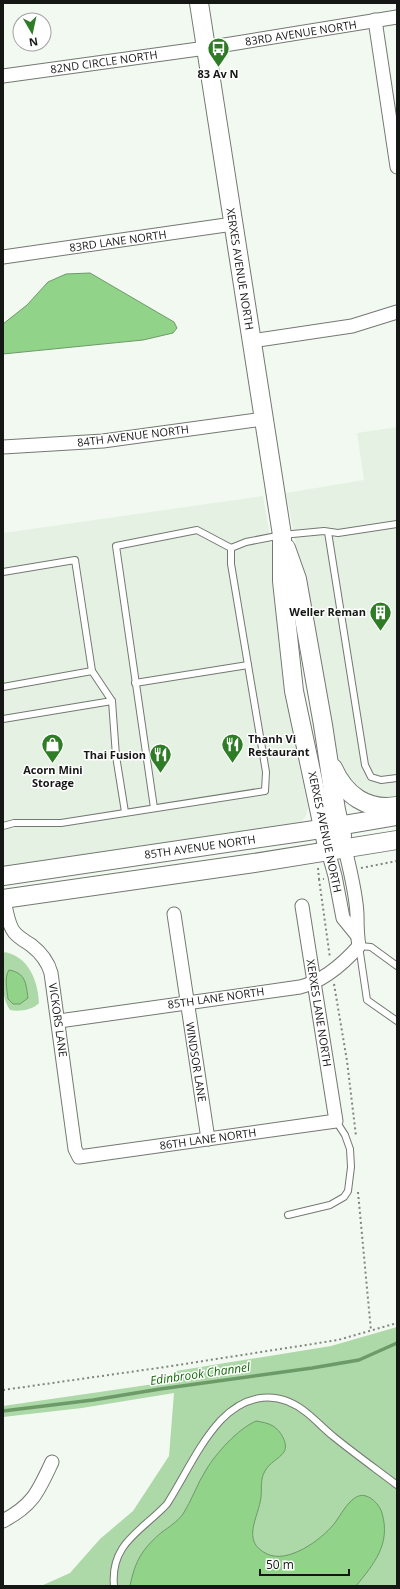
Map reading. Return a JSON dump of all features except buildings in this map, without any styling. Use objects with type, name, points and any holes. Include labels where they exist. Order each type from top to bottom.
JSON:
[{"type":"street","name":"XERXES AVENUE NORTH","points":[[199,3],[262,419],[282,535],[297,579],[328,757],[331,827]]},
{"type":"street","name":"83RD AVENUE NORTH","points":[[206,48],[397,17]]},
{"type":"street","points":[[376,20],[397,167]]},
{"type":"street","name":"82ND CIRCLE NORTH","points":[[3,76],[206,48]]},
{"type":"street","name":"83RD LANE NORTH","points":[[3,257],[233,224]]},
{"type":"street","points":[[251,341],[352,326],[397,312]]},
{"type":"street","name":"84TH AVENUE NORTH","points":[[3,447],[103,441],[262,419]]},
{"type":"street","name":"XERXES AVENUE NORTH","points":[[282,535],[282,582],[294,691],[337,850],[350,871],[357,914],[358,940]]},
{"type":"street","points":[[328,757],[339,781],[355,797],[365,803],[380,807],[397,806]]},
{"type":"street","name":"85TH AVENUE NORTH","points":[[3,876],[397,816]]},
{"type":"street","points":[[3,899],[397,840]]},
{"type":"street","name":"VICKORS LANE","points":[[3,899],[13,930],[24,941],[32,946],[49,966],[59,1021],[75,1150],[80,1157]]},
{"type":"street","name":"XERXES LANE NORTH","points":[[302,906],[313,984],[336,1120]]},
{"type":"street","name":"WINDSOR LANE","points":[[174,914],[186,1002],[208,1139]]},
{"type":"street","name":"85TH LANE NORTH","points":[[59,1021],[313,984],[349,957],[358,940]]},
{"type":"street","name":"86TH LANE NORTH","points":[[80,1157],[336,1120]]},
{"type":"street","points":[[3,1521],[13,1516],[27,1505],[39,1490],[52,1462]]},
{"type":"lane","points":[[154,808],[116,546],[197,530],[231,548],[246,542],[282,535],[328,532],[338,533],[397,524]]},
{"type":"lane","points":[[328,532],[365,765],[371,776],[381,780],[397,778]]},
{"type":"lane","points":[[3,826],[14,823],[61,823],[265,790],[266,772],[231,564],[231,548]]},
{"type":"lane","points":[[3,572],[75,560],[92,671],[112,701],[116,756],[125,812]]},
{"type":"lane","points":[[135,683],[248,665]]},
{"type":"lane","points":[[3,686],[92,671]]},
{"type":"lane","points":[[3,719],[112,701]]},
{"type":"lane","points":[[358,940],[371,947],[397,966]]},
{"type":"lane","points":[[358,940],[367,1000],[397,1021]]},
{"type":"lane","points":[[288,1215],[330,1205],[344,1197],[348,1190],[351,1167],[350,1149],[345,1135],[336,1120]]},
{"type":"lane","points":[[114,1586],[113,1578],[117,1557],[122,1547],[134,1533],[159,1513],[167,1504],[205,1441],[222,1420],[246,1401],[265,1398],[280,1398],[291,1403],[306,1412],[335,1438],[397,1485]]},
{"type":"path","points":[[357,869],[397,861]]},
{"type":"path","points":[[318,868],[332,971],[347,1061],[356,1139]]},
{"type":"path","points":[[319,880],[330,878]]},
{"type":"path","points":[[358,1191],[364,1272],[371,1331]]},
{"type":"path","points":[[3,1390],[128,1373],[338,1340],[397,1323]]},
{"type":"shaded area","points":[[90,273],[174,322],[177,328],[173,333],[143,340],[3,354],[3,324],[27,305],[48,282],[66,274]]},
{"type":"shaded area","points":[[397,427],[397,803],[390,804],[355,790],[338,764],[286,493],[364,480],[357,433]]},
{"type":"shaded area","points":[[263,496],[276,570],[287,703],[308,808],[306,816],[300,823],[288,827],[3,868],[3,533]]},
{"type":"shaded area","points":[[5,952],[20,959],[31,971],[37,986],[39,1003],[33,1007],[22,1011],[10,1010],[3,991],[3,954]]},
{"type":"shaded area","points":[[9,970],[15,971],[22,976],[26,984],[28,998],[20,1004],[13,1004],[8,999],[6,980]]},
{"type":"shaded area","points":[[397,1327],[397,1586],[41,1586],[70,1573],[100,1539],[133,1511],[169,1456],[174,1393],[82,1408],[3,1417],[3,1406],[175,1381],[176,1371],[331,1346]]},
{"type":"shaded area","points":[[256,1421],[267,1423],[276,1428],[285,1441],[284,1452],[271,1463],[262,1477],[260,1505],[253,1528],[254,1542],[259,1549],[267,1554],[284,1556],[304,1549],[321,1537],[334,1524],[352,1500],[358,1496],[364,1495],[374,1500],[378,1505],[382,1513],[384,1524],[382,1544],[375,1561],[369,1570],[356,1586],[130,1586],[134,1569],[140,1556],[155,1538],[176,1522],[183,1514],[210,1463],[228,1442]]},
{"type":"waterway","name":"Edinbrook Channel","points":[[3,1411],[93,1400],[359,1360],[397,1343]]},
{"type":"place","name":"83 Av N","points":[[218,68]]},
{"type":"place","name":"Weller Reman","points":[[381,632]]},
{"type":"place","name":"Acorn Mini Storage","points":[[53,764]]},
{"type":"place","name":"Thanh Vi Restaurant","points":[[233,764]]},
{"type":"place","name":"Thai Fusion","points":[[161,774]]}]
